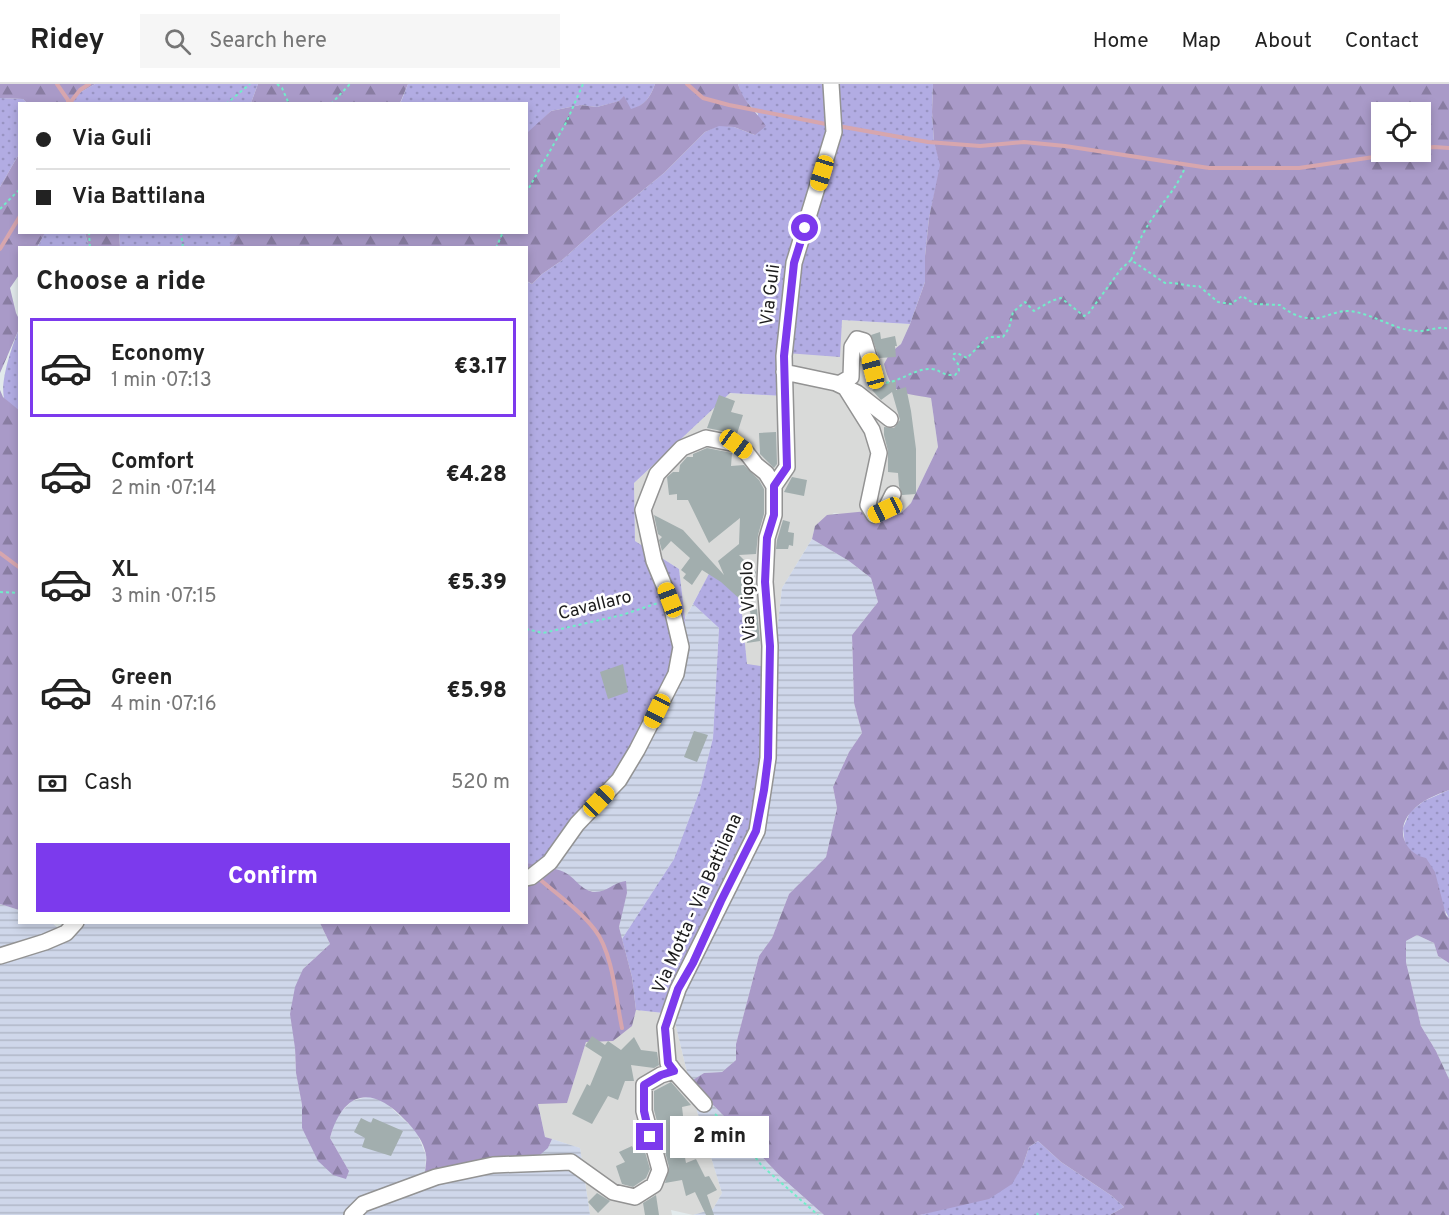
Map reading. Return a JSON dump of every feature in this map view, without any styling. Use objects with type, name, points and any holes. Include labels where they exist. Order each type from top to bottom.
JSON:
[{"type":"street","name":"Via Guli","points":[[784,372],[794,263],[834,132],[831,84]]},
{"type":"street","points":[[842,386],[851,377],[852,347],[857,339],[864,341],[874,377]]},
{"type":"street","points":[[784,372],[842,386],[857,393],[890,419]]},
{"type":"street","name":"Via Vigolo","points":[[769,716],[770,646],[765,582],[767,538],[774,515],[774,486],[787,467],[784,372]]},
{"type":"street","points":[[842,386],[872,430],[879,453],[868,505],[874,515],[885,510],[893,494]]},
{"type":"street","points":[[528,879],[550,862],[578,824],[619,780],[638,750],[676,674],[681,647],[670,600],[654,561],[643,510],[657,474],[682,448],[706,438],[736,444],[766,473],[774,486]]},
{"type":"street","name":"Via Motta - Via Battilana","points":[[674,1071],[668,1063],[665,1028],[678,989],[693,963],[756,831],[768,758],[769,716]]},
{"type":"street","points":[[0,956],[66,933],[74,924]]},
{"type":"street","points":[[351,1215],[363,1204],[436,1177],[493,1165],[571,1162],[613,1192],[635,1197],[654,1185],[660,1170],[644,1111],[644,1085],[661,1075],[674,1071],[704,1104]]},
{"type":"path","points":[[228,102],[250,84]]},
{"type":"path","points":[[277,84],[282,88],[288,102]]},
{"type":"path","points":[[334,102],[350,84]]},
{"type":"path","points":[[528,189],[567,121],[583,84]]},
{"type":"path","points":[[874,377],[896,382],[918,371],[934,369],[946,375],[955,375],[959,371],[958,364],[953,358],[954,354],[957,353],[967,358],[988,337],[1003,337],[1009,328],[1013,312],[1025,302],[1034,311],[1060,298],[1084,316],[1088,314],[1121,269],[1131,260],[1139,239],[1179,184],[1184,170]]},
{"type":"path","points":[[0,209],[18,191]]},
{"type":"path","points":[[1131,260],[1165,283],[1178,282],[1189,287],[1199,286],[1218,302],[1231,304],[1242,296],[1255,304],[1280,305],[1290,314],[1302,316],[1317,318],[1349,311],[1370,316],[1403,329],[1420,332],[1442,326],[1449,329]]},
{"type":"path","points":[[0,592],[18,593]]},
{"type":"path","name":"Cavallaro","points":[[528,629],[543,633],[622,615],[670,600]]},
{"type":"path","points":[[704,1104],[740,1137],[762,1166],[818,1215]]},
{"type":"shaded area","points":[[95,84],[258,84],[251,102],[70,102],[74,96]]},
{"type":"shaded area","points":[[408,84],[655,84],[646,100],[631,110],[620,101],[597,107],[580,105],[551,111],[528,134],[528,102],[401,102]]},
{"type":"shaded area","points":[[738,84],[933,84],[934,142],[941,165],[929,218],[925,282],[910,324],[842,320],[840,357],[786,353],[783,396],[730,393],[634,483],[635,541],[679,569],[685,618],[682,675],[654,720],[582,818],[553,870],[528,864],[528,282],[532,284],[561,261],[664,173],[705,132],[719,125],[734,127],[755,135],[758,114],[742,97]]},
{"type":"shaded area","points":[[0,98],[23,99],[26,102],[18,102],[18,156],[0,187]]},
{"type":"shaded area","points":[[44,234],[85,234],[89,246],[38,246]]},
{"type":"shaded area","points":[[119,234],[238,234],[230,246],[120,246]]},
{"type":"shaded area","points":[[842,320],[910,324],[901,344],[890,353],[931,398],[938,447],[911,503],[901,513],[889,517],[878,516],[868,511],[845,515],[834,513],[815,526],[812,539],[782,588],[773,668],[747,665],[740,595],[712,569],[685,618],[679,569],[635,541],[634,483],[730,393],[783,396],[786,353]]},
{"type":"shaded area","points":[[18,332],[18,410],[4,398],[3,391],[7,364]]},
{"type":"shaded area","points":[[812,539],[849,561],[871,578],[878,602],[852,635],[854,703],[862,733],[849,752],[833,787],[837,808],[826,857],[789,894],[772,938],[759,956],[736,1044],[736,1060],[722,1072],[704,1073],[690,1083],[780,1176],[824,1215],[693,1215],[713,1209],[722,1193],[694,1101],[673,1014],[773,668],[782,588]]},
{"type":"shaded area","points":[[712,568],[740,595],[747,664],[773,668],[755,842],[673,1014],[636,1010],[632,977],[622,939],[674,859],[700,790],[713,738],[719,628],[693,604]]},
{"type":"shaded area","points":[[693,604],[719,628],[713,738],[700,790],[674,859],[622,939],[619,927],[627,893],[595,892],[583,889],[564,873],[553,870],[582,818],[682,675],[685,618]]},
{"type":"shaded area","points":[[1449,790],[1449,918],[1415,856],[1405,845],[1403,828],[1410,812],[1424,801]]},
{"type":"shaded area","points":[[0,904],[18,910],[18,924],[53,924],[64,933],[67,924],[320,924],[330,944],[303,969],[295,1048],[296,1073],[302,1105],[302,1128],[349,1171],[330,1138],[336,1117],[352,1101],[370,1096],[385,1102],[416,1131],[426,1155],[425,1174],[471,1173],[548,1148],[552,1139],[580,1148],[590,1215],[0,1215]]},
{"type":"shaded area","points":[[1417,935],[1434,943],[1438,956],[1449,963],[1449,1079],[1421,1026],[1406,962],[1406,941]]},
{"type":"shaded area","points":[[636,1010],[673,1014],[694,1101],[722,1193],[713,1209],[693,1215],[671,1210],[672,1215],[590,1215],[580,1148],[545,1137],[538,1103],[567,1102],[586,1042],[632,1026]]},
{"type":"shaded area","points":[[1038,1141],[1061,1162],[1112,1196],[1124,1207],[1110,1215],[920,1215],[951,1206],[1023,1165],[1029,1147]]},
{"type":"green space","points":[[0,84],[95,84],[74,96],[70,102],[26,102],[23,99],[0,98]]},
{"type":"green space","points":[[258,84],[408,84],[400,102],[251,102]]},
{"type":"green space","points":[[655,84],[738,84],[746,101],[766,126],[755,135],[734,127],[719,126],[705,132],[664,173],[532,284],[528,282],[528,246],[230,246],[238,234],[528,234],[528,132],[551,111],[580,105],[597,107],[619,101],[624,96],[631,109],[640,105],[651,93]]},
{"type":"green space","points":[[933,84],[1449,84],[1449,790],[1429,798],[1416,807],[1407,818],[1403,832],[1407,845],[1412,851],[1426,858],[1435,872],[1446,915],[1449,918],[1449,963],[1438,956],[1434,943],[1417,935],[1406,941],[1406,962],[1421,1026],[1449,1079],[1449,1215],[1110,1215],[1124,1207],[1112,1196],[1061,1162],[1038,1141],[1029,1147],[1023,1165],[1012,1184],[989,1199],[920,1215],[824,1215],[780,1176],[690,1082],[704,1073],[722,1072],[736,1060],[736,1044],[759,956],[772,938],[789,894],[826,857],[837,808],[833,787],[849,752],[862,733],[854,703],[852,635],[878,602],[871,578],[849,561],[812,539],[815,526],[827,515],[868,511],[878,516],[889,517],[901,513],[911,503],[938,447],[931,398],[899,391],[890,382],[884,364],[890,353],[901,344],[925,282],[929,218],[940,165],[934,142]]},
{"type":"green space","points":[[18,156],[18,234],[44,234],[38,246],[18,246],[18,276],[10,288],[18,317],[18,331],[0,373],[0,187]]},
{"type":"green space","points":[[85,234],[119,234],[120,246],[89,246]]},
{"type":"green space","points":[[0,390],[3,397],[18,409],[18,910],[0,904]]},
{"type":"green space","points":[[528,863],[564,872],[582,887],[595,892],[626,881],[627,893],[619,927],[632,977],[636,1010],[632,1026],[613,1041],[586,1042],[567,1103],[538,1104],[545,1137],[552,1139],[548,1148],[535,1159],[471,1173],[450,1183],[435,1182],[425,1174],[425,1150],[409,1124],[381,1101],[370,1097],[360,1098],[351,1102],[343,1110],[330,1138],[349,1171],[346,1179],[333,1175],[318,1161],[302,1128],[302,1105],[290,1014],[295,987],[303,969],[330,944],[320,924],[528,924]]},
{"type":"building","points":[[880,332],[881,339],[895,336],[896,357],[879,358],[871,335]]},
{"type":"building","points":[[896,379],[896,390],[906,387],[911,411],[916,449],[916,494],[902,495],[898,473],[888,472],[888,451],[884,427],[894,428],[900,420],[892,392],[881,400],[872,390]]},
{"type":"building","points":[[719,395],[735,401],[731,412],[743,415],[737,434],[707,428]]},
{"type":"building","points":[[776,432],[777,464],[774,468],[760,454],[759,433]]},
{"type":"building","points":[[707,448],[732,453],[731,466],[744,465],[759,480],[764,489],[764,514],[756,554],[739,555],[756,572],[754,577],[756,590],[743,602],[721,582],[702,570],[692,585],[683,578],[686,574],[681,570],[690,558],[671,541],[662,551],[659,540],[662,537],[658,534],[654,515],[683,530],[724,575],[718,561],[739,544],[740,518],[709,543],[688,500],[677,500],[677,494],[669,495],[667,477],[673,472],[679,472],[680,465],[687,457],[693,457],[693,454]]},
{"type":"building","points":[[792,477],[807,480],[804,496],[784,492]]},
{"type":"building","points":[[783,520],[790,522],[788,532],[794,533],[793,546],[789,545],[788,549],[776,549],[777,540]]},
{"type":"building","points":[[757,609],[760,641],[747,643],[746,630],[753,629],[750,611]]},
{"type":"building","points":[[623,664],[628,692],[608,699],[600,672]]},
{"type":"building","points":[[694,731],[708,735],[697,762],[684,757]]},
{"type":"building","points":[[592,1036],[605,1045],[608,1041],[621,1050],[634,1037],[641,1050],[657,1052],[659,1065],[654,1068],[631,1065],[634,1081],[625,1081],[618,1100],[608,1096],[592,1124],[572,1114],[587,1084],[590,1086],[602,1057],[585,1046]]},
{"type":"building","points":[[671,1082],[691,1105],[682,1107],[684,1124],[679,1125],[686,1163],[696,1159],[705,1177],[709,1176],[717,1190],[707,1195],[714,1215],[706,1215],[695,1192],[686,1196],[682,1180],[665,1183],[669,1167],[654,1110],[654,1091]]},
{"type":"building","points":[[361,1118],[371,1123],[373,1118],[403,1131],[391,1156],[362,1147],[365,1138],[354,1132]]},
{"type":"building","points":[[643,1145],[650,1169],[646,1178],[633,1187],[622,1184],[616,1166],[625,1162],[619,1152],[632,1146],[633,1148]]},
{"type":"building","points":[[597,1193],[610,1201],[598,1213],[588,1202]]},
{"type":"building","points":[[656,1195],[659,1215],[645,1215],[643,1203]]},
{"type":"waterway","points":[[57,84],[68,102]]},
{"type":"waterway","points":[[71,102],[80,90],[89,84]]},
{"type":"waterway","points":[[687,84],[703,98],[831,125]]},
{"type":"waterway","points":[[838,126],[928,142],[980,146],[1024,142],[1209,168],[1299,168],[1371,157]]},
{"type":"waterway","points":[[1431,147],[1449,148]]},
{"type":"waterway","points":[[0,249],[18,219]]},
{"type":"waterway","points":[[0,553],[18,566]]},
{"type":"waterway","points":[[536,876],[582,915],[601,940],[610,964],[622,1028]]},
{"type":"route","points":[[650,1137],[644,1111],[644,1085],[661,1075],[674,1071],[668,1063],[665,1028],[678,989],[693,963],[756,831],[764,790],[768,758],[770,646],[765,582],[767,538],[774,515],[774,486],[787,467],[784,356],[794,263],[805,228]]}]
